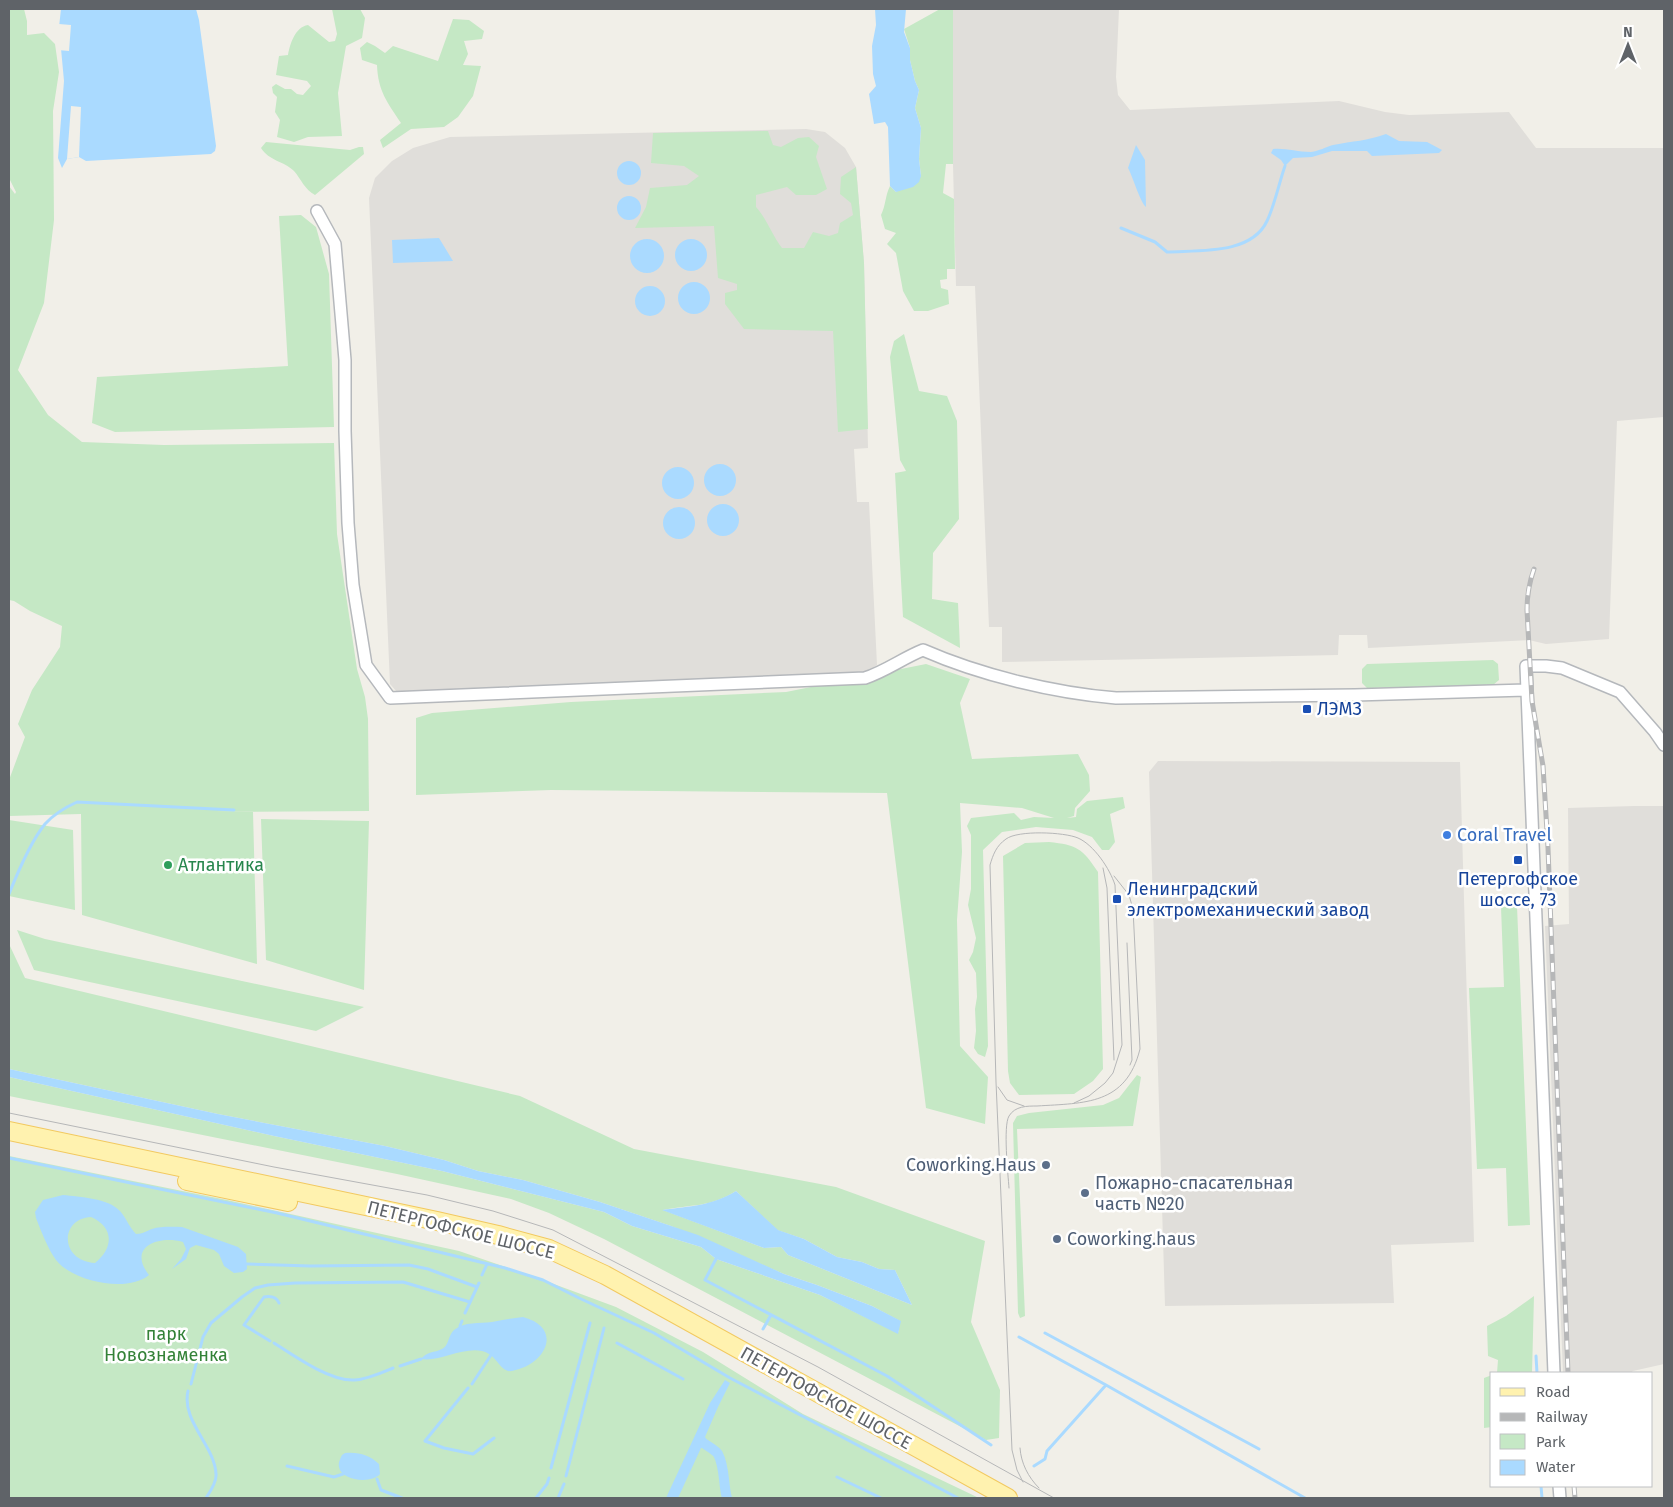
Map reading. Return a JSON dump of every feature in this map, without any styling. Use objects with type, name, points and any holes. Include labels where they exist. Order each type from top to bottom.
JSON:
[{"type":"main road","name":"ПЕТЕРГОФСКОЕ ШОССЕ","points":[[9,1131],[437,1221],[548,1249],[605,1275],[1008,1498]]},
{"type":"main road","name":"ПЕТЕРГОФСКОЕ ШОССЕ","points":[[9,1142],[238,1192],[492,1243],[549,1260],[646,1309],[989,1498]]},
{"type":"street","points":[[318,211],[335,244],[345,360],[347,505],[353,585],[366,665],[390,698],[865,678],[922,650],[1008,679],[1090,696],[1116,698],[1355,695],[1526,690]]},
{"type":"street","points":[[1554,1372],[1526,666],[1562,668],[1620,692],[1664,745]]},
{"type":"shaded area","points":[[1119,9],[1116,77],[1118,95],[1130,110],[1339,101],[1385,112],[1409,115],[1509,112],[1536,148],[1664,148],[1664,417],[1617,421],[1609,639],[1546,644],[1529,640],[1368,648],[1367,635],[1339,635],[1338,655],[1002,662],[1002,627],[989,627],[975,286],[956,286],[953,164],[953,10]]},
{"type":"shaded area","points":[[806,129],[825,132],[845,148],[856,167],[864,263],[868,448],[854,449],[857,502],[869,502],[877,665],[864,673],[397,692],[390,684],[369,198],[375,178],[392,161],[413,148],[450,137]]},
{"type":"shaded area","points":[[1158,761],[1460,762],[1474,1242],[1391,1245],[1394,1303],[1165,1306],[1149,772]]},
{"type":"shaded area","points":[[1664,806],[1664,1364],[1632,1372],[1563,1372],[1545,926],[1569,924],[1568,808]]},
{"type":"green space","points":[[9,9],[24,9],[27,21],[27,35],[44,33],[55,44],[59,72],[53,111],[54,220],[44,303],[18,370],[48,415],[82,442],[164,445],[334,443],[337,534],[357,669],[365,697],[368,719],[369,811],[211,812],[253,812],[257,964],[82,915],[81,814],[9,816],[9,780],[25,737],[18,724],[32,690],[60,647],[62,626],[9,600],[9,186],[15,194],[16,192],[9,178]]},
{"type":"green space","points":[[332,9],[360,9],[365,18],[362,38],[346,46],[338,93],[342,136],[308,137],[294,142],[277,137],[280,120],[275,112],[277,97],[273,93],[272,87],[276,84],[303,95],[311,86],[307,81],[276,75],[279,56],[288,55],[296,32],[303,26],[308,25],[329,42],[335,41],[337,34]]},
{"type":"green space","points":[[940,9],[953,10],[953,164],[946,164],[943,193],[954,199],[955,269],[947,269],[947,279],[940,280],[941,288],[948,290],[949,304],[928,311],[914,311],[903,291],[896,253],[887,244],[896,233],[885,229],[881,215],[890,186],[896,192],[921,176],[919,159],[921,128],[915,108],[919,90],[915,81],[910,60],[910,48],[904,29]]},
{"type":"green space","points":[[453,19],[469,20],[484,31],[482,39],[464,41],[468,54],[463,65],[481,66],[473,96],[458,117],[444,127],[411,129],[383,148],[380,140],[401,123],[381,89],[377,65],[362,60],[360,48],[367,42],[385,53],[393,46],[438,61]]},
{"type":"green space","points":[[768,131],[773,145],[781,147],[798,138],[809,137],[819,146],[816,157],[827,189],[816,195],[796,195],[787,187],[756,195],[756,207],[782,248],[804,248],[813,232],[829,236],[838,233],[840,223],[853,215],[851,203],[840,194],[841,177],[856,167],[864,263],[868,429],[838,432],[833,331],[744,329],[725,304],[725,293],[737,290],[737,284],[718,278],[714,226],[635,228],[646,207],[650,188],[687,185],[699,176],[684,166],[651,163],[653,133]]},
{"type":"green space","points":[[266,142],[350,150],[363,147],[364,154],[315,195],[306,187],[294,171],[264,152],[261,148]]},
{"type":"green space","points":[[301,215],[316,227],[329,274],[334,427],[115,432],[92,423],[97,377],[288,366],[279,216]]},
{"type":"green space","points":[[904,334],[919,391],[947,396],[957,421],[959,519],[933,553],[932,599],[958,603],[960,648],[903,617],[895,473],[906,471],[900,460],[890,357],[894,341]]},
{"type":"green space","points":[[1493,660],[1498,664],[1499,680],[1493,685],[1367,688],[1362,683],[1362,669],[1367,664]]},
{"type":"green space","points":[[926,664],[970,679],[960,703],[972,759],[1078,754],[1089,775],[1090,791],[1075,808],[1074,816],[1067,818],[1076,817],[1077,809],[1087,801],[1123,797],[1125,808],[1110,814],[1115,842],[1109,850],[1102,850],[1092,837],[1073,830],[1036,827],[1002,832],[983,850],[988,1046],[985,1057],[978,1054],[974,1048],[977,997],[976,973],[969,960],[976,938],[968,905],[971,889],[971,835],[967,826],[971,818],[1014,813],[1021,820],[1034,817],[1054,818],[1022,808],[960,803],[962,852],[957,920],[960,1046],[988,1077],[985,1124],[926,1108],[887,793],[551,790],[416,795],[416,718],[432,713],[571,702],[786,692]]},
{"type":"green space","points":[[261,819],[369,821],[364,990],[266,960]]},
{"type":"green space","points":[[9,820],[73,830],[75,910],[9,896]]},
{"type":"green space","points":[[1049,842],[1073,846],[1078,849],[1088,858],[1098,872],[1103,1069],[1093,1081],[1074,1094],[1019,1095],[1010,1083],[1008,1071],[1003,856],[1025,843]]},
{"type":"green space","points":[[1517,906],[1530,1225],[1508,1226],[1506,1168],[1477,1169],[1469,988],[1504,987],[1501,907]]},
{"type":"green space","points":[[17,930],[45,939],[364,1007],[316,1031],[34,970]]},
{"type":"green space","points":[[9,944],[25,978],[520,1096],[634,1149],[836,1187],[985,1241],[971,1322],[1000,1390],[999,1438],[986,1440],[604,1239],[549,1213],[511,1199],[397,1174],[9,1096],[9,1077],[442,1171],[604,1212],[632,1226],[701,1247],[716,1259],[820,1295],[898,1333],[900,1321],[872,1306],[784,1274],[671,1226],[600,1202],[523,1180],[478,1171],[444,1160],[385,1146],[218,1114],[9,1069]],"holes":[[[736,1191],[777,1230],[804,1239],[837,1257],[862,1262],[879,1269],[895,1270],[912,1305],[788,1255],[781,1247],[764,1248],[663,1210],[709,1203]]]},
{"type":"green space","points":[[1137,1075],[1141,1077],[1133,1126],[1017,1129],[1025,1316],[1020,1318],[1018,1313],[1013,1123],[1017,1116],[1029,1113],[1103,1105],[1119,1098]]},
{"type":"green space","name":"парк Новознаменка","points":[[9,1156],[227,1200],[459,1251],[543,1280],[616,1307],[703,1352],[803,1414],[979,1498],[9,1498]]},
{"type":"green space","points":[[1534,1296],[1532,1372],[1497,1372],[1498,1360],[1488,1356],[1487,1326],[1506,1316]]},
{"type":"green space","points":[[1490,1376],[1490,1427],[1484,1428],[1484,1378]]},
{"type":"water","points":[[61,9],[196,9],[216,146],[215,151],[211,154],[86,161],[79,157],[67,159],[62,168],[58,158],[64,81],[59,27]]},
{"type":"water","points":[[875,9],[906,9],[904,32],[910,48],[910,60],[919,90],[915,108],[921,128],[919,159],[921,176],[919,182],[913,187],[896,192],[890,186],[888,127],[885,122],[874,124],[869,94],[876,86],[873,74],[872,46],[876,25]]},
{"type":"water","points":[[1386,134],[1399,141],[1427,142],[1442,150],[1439,153],[1372,156],[1367,151],[1332,151],[1312,157],[1293,158],[1285,166],[1281,160],[1271,153],[1273,149],[1311,152],[1333,145],[1366,140]]},
{"type":"water","points":[[1136,145],[1145,160],[1146,207],[1141,200],[1128,168]]},
{"type":"water","points":[[629,161],[638,164],[641,173],[638,182],[629,185],[620,182],[617,173],[620,164]]},
{"type":"water","points":[[629,196],[634,197],[640,203],[640,213],[634,219],[629,220],[624,219],[618,213],[617,208],[618,203],[624,197]]},
{"type":"water","points":[[439,238],[453,261],[393,263],[392,240]]},
{"type":"water","points":[[647,239],[659,244],[664,256],[659,268],[647,273],[635,268],[630,256],[635,244]]},
{"type":"water","points":[[691,239],[697,240],[702,244],[706,249],[706,261],[702,266],[697,270],[691,271],[685,270],[680,266],[676,261],[675,255],[676,249],[680,244],[685,240]]},
{"type":"water","points":[[694,282],[700,283],[705,287],[709,292],[709,304],[705,309],[700,313],[694,314],[688,313],[683,309],[679,304],[678,298],[679,292],[683,287],[688,283]]},
{"type":"water","points":[[650,286],[661,290],[665,301],[661,312],[650,316],[639,312],[635,301],[639,290]]},
{"type":"water","points":[[720,464],[726,465],[731,469],[735,474],[735,486],[731,491],[726,495],[720,496],[714,495],[709,491],[705,486],[704,480],[705,474],[709,469],[714,465]]},
{"type":"water","points":[[678,467],[684,468],[689,472],[693,477],[693,489],[689,494],[684,498],[678,499],[672,498],[667,494],[663,489],[662,483],[663,477],[667,472],[672,468]]},
{"type":"water","points":[[723,504],[729,505],[734,509],[738,514],[738,526],[734,531],[729,535],[723,536],[717,535],[712,531],[708,526],[707,520],[708,514],[712,509],[717,505]]},
{"type":"water","points":[[679,507],[691,511],[695,523],[691,535],[679,539],[667,535],[663,523],[667,511]]},
{"type":"water","points":[[9,1069],[218,1114],[385,1146],[444,1160],[478,1171],[523,1180],[600,1202],[698,1235],[784,1274],[872,1306],[901,1321],[898,1334],[820,1295],[716,1259],[701,1247],[632,1226],[604,1212],[442,1171],[9,1077]]},
{"type":"water","points":[[736,1191],[778,1230],[804,1239],[837,1257],[862,1262],[879,1269],[895,1270],[912,1305],[788,1255],[781,1247],[764,1248],[662,1210],[709,1203]]},
{"type":"water","points":[[63,1195],[108,1203],[120,1211],[136,1234],[159,1227],[182,1227],[238,1247],[246,1254],[247,1269],[243,1272],[234,1273],[224,1266],[219,1254],[214,1250],[196,1245],[190,1248],[186,1259],[172,1269],[181,1259],[186,1249],[183,1242],[164,1240],[148,1245],[143,1250],[143,1265],[149,1275],[140,1280],[115,1284],[87,1279],[64,1268],[50,1251],[35,1212],[43,1200]],"holes":[[[91,1217],[104,1226],[109,1238],[106,1251],[95,1263],[83,1261],[70,1248],[69,1232],[73,1225],[81,1219]]]},
{"type":"water","points":[[523,1317],[536,1322],[543,1329],[547,1337],[546,1346],[541,1354],[534,1362],[524,1367],[508,1371],[487,1353],[474,1350],[436,1358],[421,1359],[428,1353],[444,1348],[452,1332],[458,1327],[472,1323]]},
{"type":"water","points":[[725,1380],[730,1383],[705,1437],[716,1452],[704,1447],[701,1448],[678,1498],[666,1498],[710,1403]]},
{"type":"water","points":[[345,1453],[355,1453],[372,1458],[379,1464],[380,1474],[371,1479],[364,1480],[357,1480],[345,1475],[341,1472],[339,1461]]},
{"type":"pier","points":[[59,24],[71,25],[69,51],[58,50]]},
{"type":"pier","points":[[71,106],[81,107],[79,157],[67,159]]},
{"type":"waterway","points":[[1121,228],[1155,242],[1167,252],[1208,250],[1237,245],[1249,240],[1259,232],[1267,221],[1285,166]]},
{"type":"waterway","points":[[9,894],[20,867],[45,824],[60,811],[77,802],[234,810]]},
{"type":"waterway","points":[[9,1158],[277,1213],[505,1268],[543,1280],[654,1333],[730,1378],[958,1498]]},
{"type":"waterway","points":[[716,1259],[705,1280],[887,1376],[991,1445]]},
{"type":"waterway","points":[[247,1264],[310,1266],[409,1265],[428,1269],[477,1287]]},
{"type":"waterway","points":[[482,1275],[487,1264]]},
{"type":"waterway","points":[[191,1384],[203,1337],[211,1323],[255,1288],[295,1283],[403,1282],[470,1302]]},
{"type":"waterway","points":[[465,1313],[479,1283]]},
{"type":"waterway","points":[[270,1341],[244,1325],[264,1297],[273,1297],[279,1303]]},
{"type":"waterway","points":[[763,1329],[771,1315]]},
{"type":"waterway","points":[[460,1326],[462,1321]]},
{"type":"waterway","points":[[551,1468],[590,1323]]},
{"type":"waterway","points":[[566,1476],[604,1328]]},
{"type":"waterway","points":[[1045,1333],[1259,1449]]},
{"type":"waterway","points":[[1019,1337],[1106,1385]]},
{"type":"waterway","points":[[274,1343],[324,1373],[345,1380],[374,1376],[393,1368]]},
{"type":"waterway","points":[[617,1343],[683,1379]]},
{"type":"waterway","points":[[472,1384],[491,1355]]},
{"type":"waterway","points":[[1536,1356],[1537,1372]]},
{"type":"waterway","points":[[400,1366],[421,1359]]},
{"type":"waterway","points":[[1034,1466],[1045,1459],[1047,1451],[1106,1385],[1305,1498]]},
{"type":"waterway","points":[[468,1388],[425,1441],[444,1448],[473,1454],[494,1438]]},
{"type":"waterway","points":[[188,1391],[189,1413],[210,1453],[216,1474],[214,1484],[206,1498]]},
{"type":"waterway","points":[[705,1444],[718,1454],[723,1470],[727,1498]]},
{"type":"waterway","points":[[287,1466],[334,1477],[343,1474]]},
{"type":"waterway","points":[[837,1477],[881,1498]]},
{"type":"waterway","points":[[536,1498],[547,1484],[549,1478]]},
{"type":"waterway","points":[[377,1479],[381,1490],[402,1498]]},
{"type":"waterway","points":[[558,1498],[564,1484]]},
{"type":"waterway","points":[[1541,1487],[1542,1498]]},
{"type":"tram line","points":[[1023,1482],[1017,1470],[1012,1450],[996,1082],[990,865],[997,848],[1006,839],[1020,834],[1052,833],[1071,836],[1084,841],[1101,858],[1115,885],[1122,1045],[1113,1073],[1105,1083],[1089,1096],[1074,1103]]},
{"type":"tram line","points":[[1103,868],[1107,888],[1114,1060]]},
{"type":"tram line","points":[[1009,1188],[1006,1130],[1007,1121],[1014,1110],[1025,1107],[1071,1104],[1101,1097],[1114,1091],[1125,1081],[1134,1067],[1140,1049],[1133,909],[1129,895],[1114,876]]},
{"type":"tram line","points":[[1127,943],[1132,1060],[1130,1065]]},
{"type":"tram line","points":[[998,1087],[1007,1100],[1024,1106]]},
{"type":"tram line","points":[[9,1113],[274,1167],[427,1195],[493,1211],[553,1230],[818,1367],[1054,1498]]},
{"type":"tram line","points":[[1020,1448],[1026,1470],[1039,1488]]},
{"type":"railway","points":[[1534,569],[1527,600],[1527,610],[1532,701],[1543,766],[1548,848],[1568,1372]]},
{"type":"railway","points":[[1574,1487],[1575,1498]]},
{"type":"place","name":"ЛЭМЗ","points":[[1307,709]]},
{"type":"place","name":"Coral Travel","points":[[1447,835]]},
{"type":"place","name":"Петергофское шоссе, 73","points":[[1518,860]]},
{"type":"place","name":"Атлантика","points":[[168,865]]},
{"type":"place","name":"Ленинградский электромеханический завод","points":[[1117,899]]},
{"type":"place","name":"Coworking.Haus","points":[[1046,1165]]},
{"type":"place","name":"Пожарно-спасательная часть №20","points":[[1085,1193]]},
{"type":"place","name":"Coworking.haus","points":[[1057,1239]]}]
